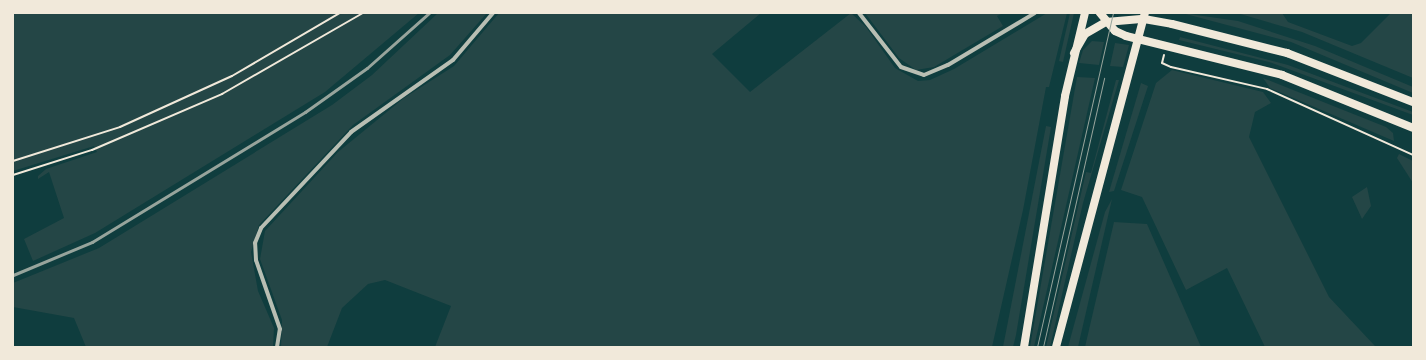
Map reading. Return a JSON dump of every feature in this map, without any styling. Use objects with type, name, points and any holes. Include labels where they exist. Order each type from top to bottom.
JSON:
[{"type":"main road","points":[[1024,347],[1074,53],[1085,13]]},
{"type":"main road","points":[[1100,13],[1106,22],[1120,34],[1138,40],[1216,56],[1282,75],[1413,128]]},
{"type":"main road","points":[[1074,53],[1085,34],[1106,22],[1144,16],[1267,46],[1413,102]]},
{"type":"main road","points":[[1056,347],[1144,16]]},
{"type":"street","points":[[278,347],[277,319],[257,268],[255,243],[261,228],[351,132],[453,60],[493,13]]},
{"type":"street","points":[[859,13],[902,67],[924,75],[942,68],[1035,13]]},
{"type":"path","points":[[13,162],[120,127],[232,76],[340,13]]},
{"type":"path","points":[[13,175],[92,150],[222,94],[363,13]]},
{"type":"path","points":[[1164,54],[1162,63],[1267,89],[1413,155]]},
{"type":"shaded area","points":[[13,13],[419,13],[325,92],[95,233],[33,261],[24,239],[64,218],[49,172],[38,179],[38,176],[46,169],[97,152],[94,146],[13,171]]},
{"type":"shaded area","points":[[438,13],[487,13],[450,55],[353,125],[259,225],[251,252],[258,291],[274,328],[273,347],[86,347],[74,318],[13,307],[13,283],[99,248],[332,105],[372,75]]},
{"type":"shaded area","points":[[499,13],[761,13],[712,54],[750,92],[851,13],[866,27],[895,68],[918,81],[930,80],[954,69],[1047,13],[1067,13],[1049,87],[1046,87],[1023,210],[992,347],[435,347],[451,306],[385,280],[368,284],[342,308],[327,347],[281,347],[282,320],[260,259],[265,231],[338,152],[404,98],[454,66]]},
{"type":"shaded area","points":[[865,13],[1003,13],[997,16],[1003,26],[934,67],[916,70],[899,58]]},
{"type":"shaded area","points":[[1070,13],[1074,13],[1063,62],[1059,61]]},
{"type":"shaded area","points":[[1182,13],[1238,21],[1315,46],[1413,87],[1413,93],[1291,42]]},
{"type":"shaded area","points":[[1237,13],[1282,13],[1288,22],[1352,46],[1361,43],[1391,13],[1413,13],[1413,78],[1302,32]]},
{"type":"shaded area","points":[[1180,37],[1288,65],[1413,112],[1413,115],[1269,62],[1179,40]]},
{"type":"shaded area","points":[[1092,41],[1104,42],[1099,65],[1079,63],[1083,50]]},
{"type":"shaded area","points":[[1115,43],[1129,45],[1123,67],[1110,66]]},
{"type":"shaded area","points":[[1172,70],[1263,92],[1271,103],[1255,112],[1249,137],[1329,297],[1375,346],[1265,347],[1227,268],[1186,290],[1142,197],[1121,190],[1156,83]]},
{"type":"shaded area","points":[[1077,77],[1095,78],[1034,347],[1030,347]]},
{"type":"shaded area","points":[[1263,78],[1386,127],[1393,133],[1394,141],[1270,88]]},
{"type":"shaded area","points":[[1116,80],[1119,80],[1083,203],[1050,347],[1046,347],[1086,172],[1091,173]]},
{"type":"shaded area","points":[[1141,83],[1148,86],[1114,191],[1109,192]]},
{"type":"shaded area","points":[[1046,126],[1051,127],[1016,335],[1013,347],[1003,347]]},
{"type":"shaded area","points":[[1399,154],[1413,161],[1413,183],[1397,158]]},
{"type":"shaded area","points":[[1367,187],[1371,206],[1362,219],[1352,197]]},
{"type":"shaded area","points":[[1112,199],[1078,347],[1068,347],[1105,212]]},
{"type":"shaded area","points":[[1114,222],[1147,224],[1201,347],[1085,347]]},
{"type":"tram line","points":[[1037,347],[1113,13]]},
{"type":"tram line","points":[[1043,347],[1104,78]]},
{"type":"railway","points":[[13,275],[92,242],[305,112],[367,68],[429,13]]}]
